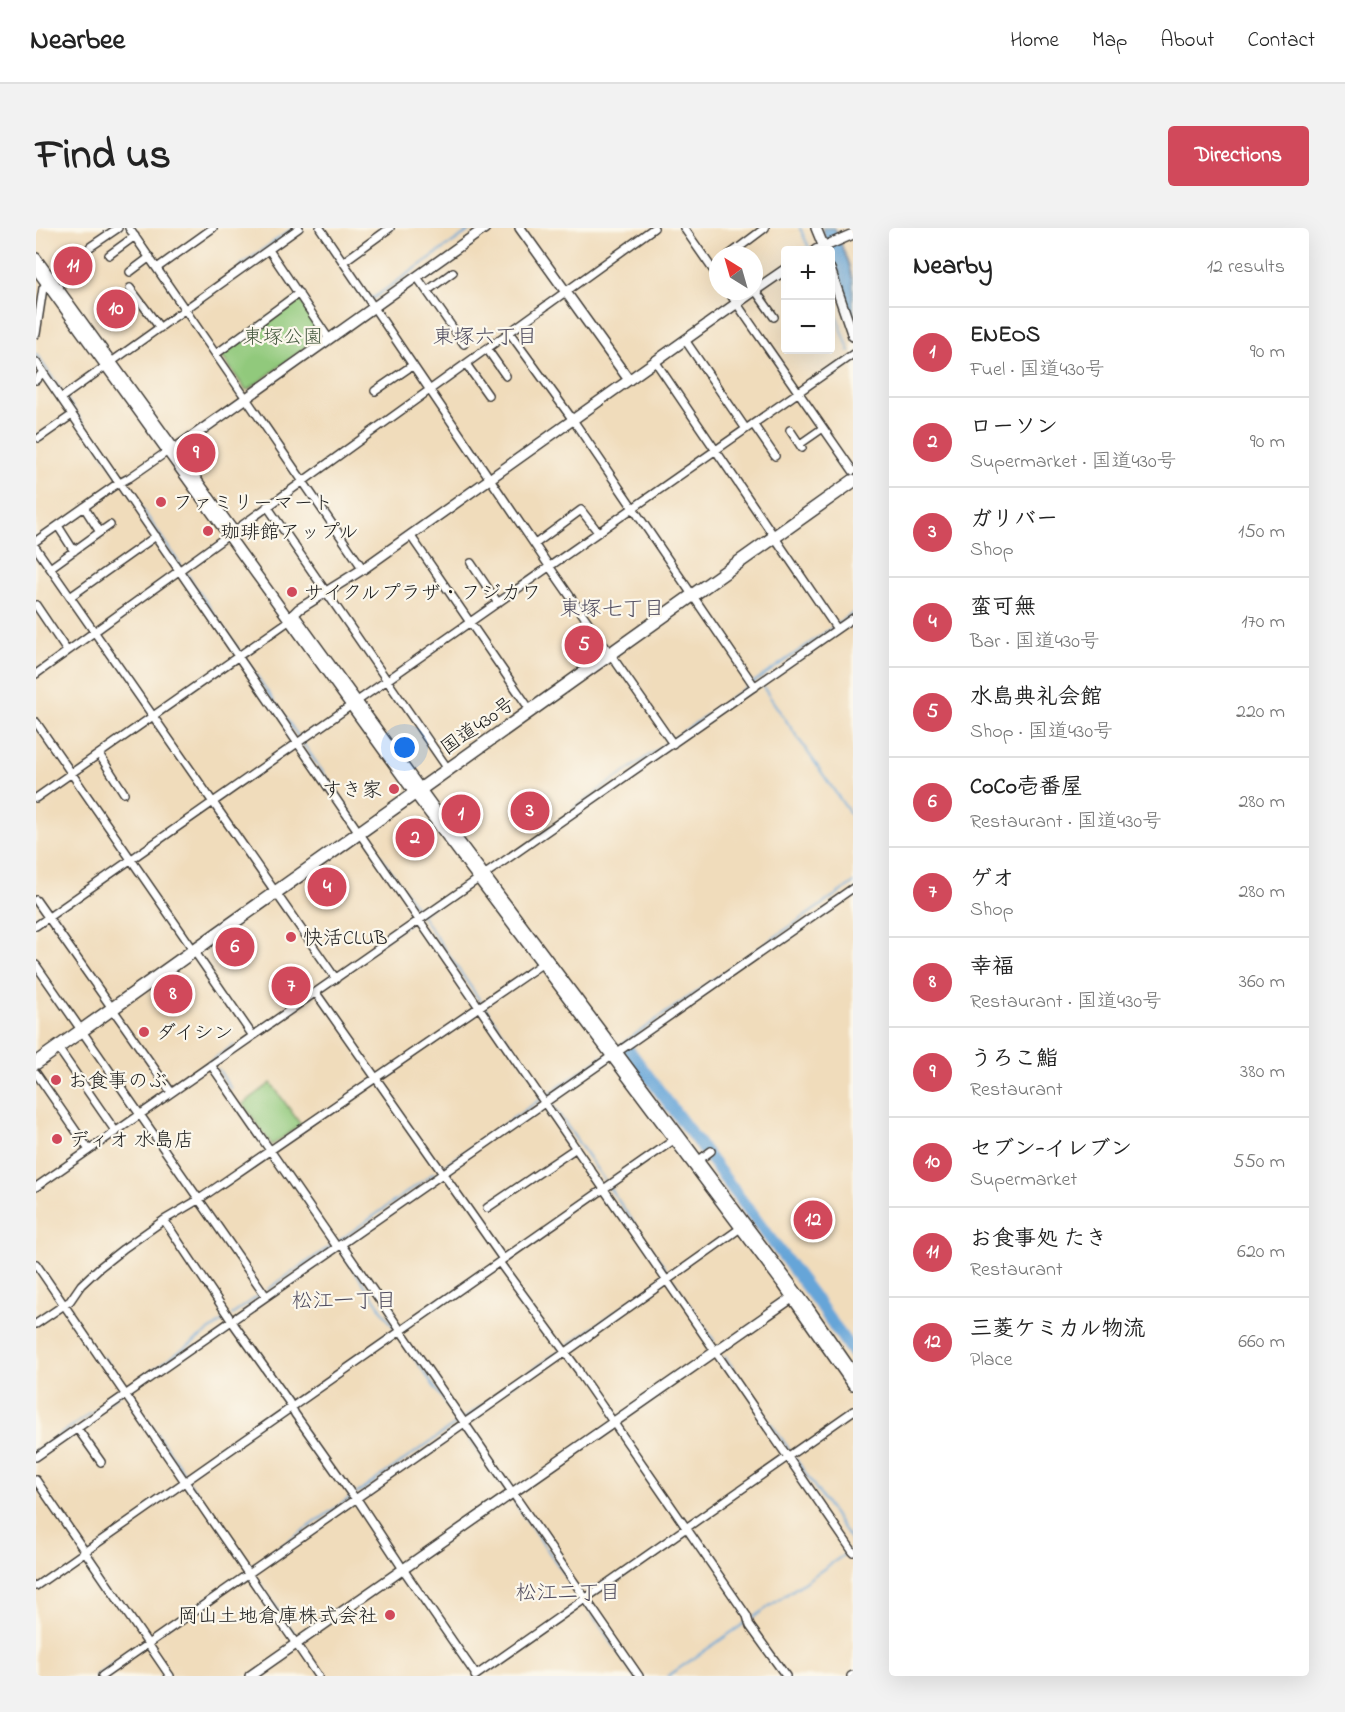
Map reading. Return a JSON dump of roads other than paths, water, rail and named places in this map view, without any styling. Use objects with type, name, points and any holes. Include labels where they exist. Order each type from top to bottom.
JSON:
[{"type":"highway","name":"国道430号","points":[[36,1064],[60,1051],[362,837],[776,541],[853,481]]},
{"type":"highway","name":"国道430号","points":[[776,541],[853,491]]},
{"type":"highway","name":"国道430号","points":[[420,794],[448,769],[612,657]]},
{"type":"highway","name":"国道430号","points":[[36,1073],[60,1051]]},
{"type":"street","points":[[90,247],[118,228]]},
{"type":"street","points":[[129,228],[363,569]]},
{"type":"street","points":[[157,268],[213,228]]},
{"type":"street","points":[[64,397],[299,228]]},
{"type":"street","points":[[320,228],[671,742]]},
{"type":"street","points":[[343,262],[390,228]]},
{"type":"street","points":[[36,541],[246,398],[485,228]]},
{"type":"street","points":[[520,228],[629,380]]},
{"type":"street","points":[[36,674],[654,228]]},
{"type":"street","points":[[684,228],[709,259]]},
{"type":"street","points":[[741,246],[765,228]]},
{"type":"street","points":[[816,228],[822,246]]},
{"type":"street","points":[[828,246],[853,234]]},
{"type":"street","points":[[110,255],[135,236]]},
{"type":"street","points":[[269,250],[329,339]]},
{"type":"street","points":[[130,272],[150,257]]},
{"type":"street","points":[[37,265],[420,794],[677,1137],[698,1160],[743,1226],[853,1372]]},
{"type":"street","points":[[427,291],[453,272]]},
{"type":"street","points":[[763,285],[781,272]]},
{"type":"street","points":[[417,277],[464,344]]},
{"type":"street","points":[[36,333],[43,288],[48,280]]},
{"type":"street","points":[[835,281],[853,336]]},
{"type":"street","points":[[130,288],[159,328]]},
{"type":"street","points":[[216,354],[298,293]]},
{"type":"street","points":[[734,300],[853,471]]},
{"type":"street","points":[[36,798],[286,623],[298,609],[363,569],[740,300]]},
{"type":"street","points":[[761,300],[774,317]]},
{"type":"street","points":[[509,332],[573,420],[753,684]]},
{"type":"street","points":[[685,340],[749,426],[775,456]]},
{"type":"street","points":[[487,349],[506,376]]},
{"type":"street","points":[[36,926],[853,354]]},
{"type":"street","points":[[655,361],[836,626]]},
{"type":"street","points":[[36,362],[64,397],[72,415],[122,482],[156,536],[300,742],[362,837],[481,1005],[576,1148],[607,1187],[715,1351],[852,1550]]},
{"type":"street","points":[[466,364],[488,395]]},
{"type":"street","points":[[375,391],[413,365]]},
{"type":"street","points":[[36,380],[44,372]]},
{"type":"street","points":[[39,438],[72,415]]},
{"type":"street","points":[[790,430],[801,446],[823,428]]},
{"type":"street","points":[[267,506],[448,769]]},
{"type":"street","points":[[84,507],[100,532]]},
{"type":"street","points":[[535,544],[581,510],[598,532]]},
{"type":"street","points":[[58,525],[74,550]]},
{"type":"street","points":[[50,568],[110,525]]},
{"type":"street","points":[[410,535],[531,711]]},
{"type":"street","points":[[70,597],[156,536]]},
{"type":"street","points":[[36,548],[334,977]]},
{"type":"street","points":[[471,563],[498,603]]},
{"type":"street","points":[[36,605],[67,651]]},
{"type":"street","points":[[36,1187],[114,1129],[140,1114],[252,1034],[316,993],[334,977],[482,877],[836,626],[853,618]]},
{"type":"street","points":[[36,722],[252,1034]]},
{"type":"street","points":[[99,754],[124,793]]},
{"type":"street","points":[[36,1457],[545,1100],[853,888]]},
{"type":"street","points":[[36,900],[170,1091]]},
{"type":"street","points":[[37,1322],[70,1301],[81,1285],[99,1268],[164,1220],[198,1200],[545,961]]},
{"type":"street","points":[[36,965],[266,1296]]},
{"type":"street","points":[[316,993],[686,1527],[749,1620],[750,1626],[786,1676]]},
{"type":"street","points":[[60,1051],[114,1129]]},
{"type":"street","points":[[211,1065],[400,1331],[584,1600],[639,1676]]},
{"type":"street","points":[[36,1073],[88,1148]]},
{"type":"street","points":[[36,1586],[677,1137]]},
{"type":"street","points":[[487,1208],[576,1148]]},
{"type":"street","points":[[698,1160],[711,1151]]},
{"type":"street","points":[[164,1220],[476,1675],[853,1411]]},
{"type":"street","points":[[102,1676],[146,1642],[743,1226]]},
{"type":"street","points":[[36,1264],[185,1482],[249,1571],[318,1676]]},
{"type":"street","points":[[250,1676],[795,1295]]},
{"type":"street","points":[[795,1295],[853,1385]]},
{"type":"street","points":[[77,1428],[101,1462]]},
{"type":"street","points":[[36,1480],[170,1676]]},
{"type":"water","points":[[822,228],[835,228],[853,282],[853,328],[835,269],[835,246],[828,246]]},
{"type":"waterway","points":[[240,266],[293,228]]},
{"type":"waterway","points":[[371,297],[372,299],[473,228]]},
{"type":"waterway","points":[[800,228],[808,246]]},
{"type":"waterway","points":[[830,300],[850,352]]},
{"type":"waterway","points":[[36,354],[121,479]]},
{"type":"waterway","points":[[125,484],[181,566]]},
{"type":"waterway","points":[[184,570],[359,825]]},
{"type":"waterway","points":[[837,624],[853,613]]},
{"type":"waterway","points":[[574,808],[833,627]]},
{"type":"waterway","points":[[763,687],[853,818]]},
{"type":"waterway","points":[[371,842],[481,1002]]},
{"type":"waterway","points":[[620,1045],[853,883]]},
{"type":"waterway","points":[[420,915],[455,891]]},
{"type":"waterway","points":[[371,949],[416,918]]},
{"type":"waterway","points":[[485,1007],[669,1274]]},
{"type":"waterway","points":[[172,1088],[234,1045]]},
{"type":"waterway","points":[[628,1049],[820,1305],[853,1353]]},
{"type":"waterway","points":[[546,1096],[603,1056]]},
{"type":"waterway","points":[[218,1069],[231,1089]]},
{"type":"waterway","points":[[443,1167],[541,1099]]},
{"type":"waterway","points":[[336,1243],[434,1173]]},
{"type":"waterway","points":[[267,1290],[332,1245]]},
{"type":"waterway","points":[[340,1249],[395,1329]]},
{"type":"waterway","points":[[356,1494],[678,1268]]},
{"type":"waterway","points":[[672,1279],[714,1341]]},
{"type":"waterway","points":[[232,1315],[261,1294]]},
{"type":"waterway","points":[[125,1390],[226,1319]]},
{"type":"waterway","points":[[399,1336],[458,1421]]},
{"type":"waterway","points":[[103,1357],[126,1389]]},
{"type":"waterway","points":[[725,1357],[790,1451]]},
{"type":"waterway","points":[[36,1451],[121,1393]]},
{"type":"waterway","points":[[130,1395],[186,1476]]},
{"type":"waterway","points":[[461,1426],[504,1488]]},
{"type":"waterway","points":[[795,1458],[853,1543]]},
{"type":"waterway","points":[[190,1483],[250,1569]]},
{"type":"waterway","points":[[248,1570],[351,1497]]},
{"type":"waterway","points":[[515,1503],[635,1676]]},
{"type":"waterway","points":[[608,1587],[686,1533]]},
{"type":"waterway","points":[[668,1676],[851,1550]]},
{"type":"waterway","points":[[253,1574],[294,1633]]},
{"type":"waterway","points":[[95,1676],[219,1591]]},
{"type":"waterway","points":[[305,1650],[324,1676]]},
{"type":"place","name":"お食事処 たき","points":[[73,266]]},
{"type":"place","name":"セブン-イレブン","points":[[116,309]]},
{"type":"place","name":"うろこ鮨","points":[[196,453]]},
{"type":"place","name":"ファミリーマート","points":[[161,502]]},
{"type":"place","name":"珈琲館アップル","points":[[208,531]]},
{"type":"place","name":"サイクルプラザ・フジカワ","points":[[292,592]]},
{"type":"place","name":"水島典礼会館","points":[[584,645]]},
{"type":"place","name":"すき家","points":[[394,789]]},
{"type":"place","name":"ガリバー","points":[[530,811]]},
{"type":"place","name":"ENEOS","points":[[461,814]]},
{"type":"place","name":"ローソン","points":[[415,838]]},
{"type":"place","name":"蛮可無","points":[[327,887]]},
{"type":"place","name":"快活CLUB","points":[[291,937]]},
{"type":"place","name":"CoCo壱番屋","points":[[235,947]]},
{"type":"place","name":"ゲオ","points":[[291,986]]},
{"type":"place","name":"幸福","points":[[173,994]]},
{"type":"place","name":"ダイシン","points":[[144,1032]]},
{"type":"place","name":"お食事のぶ","points":[[56,1080]]},
{"type":"place","name":"ディオ 水島店","points":[[57,1139]]},
{"type":"place","name":"三菱ケミカル物流","points":[[813,1220]]},
{"type":"place","name":"岡山土地倉庫株式会社","points":[[390,1615]]},
{"type":"district","name":"東塚六丁目","points":[[485,336]]},
{"type":"district","name":"東塚七丁目","points":[[612,608]]},
{"type":"district","name":"松江一丁目","points":[[344,1300]]},
{"type":"district","name":"松江二丁目","points":[[568,1592]]},
{"type":"park label","name":"東塚公園","points":[[283,336]]}]
